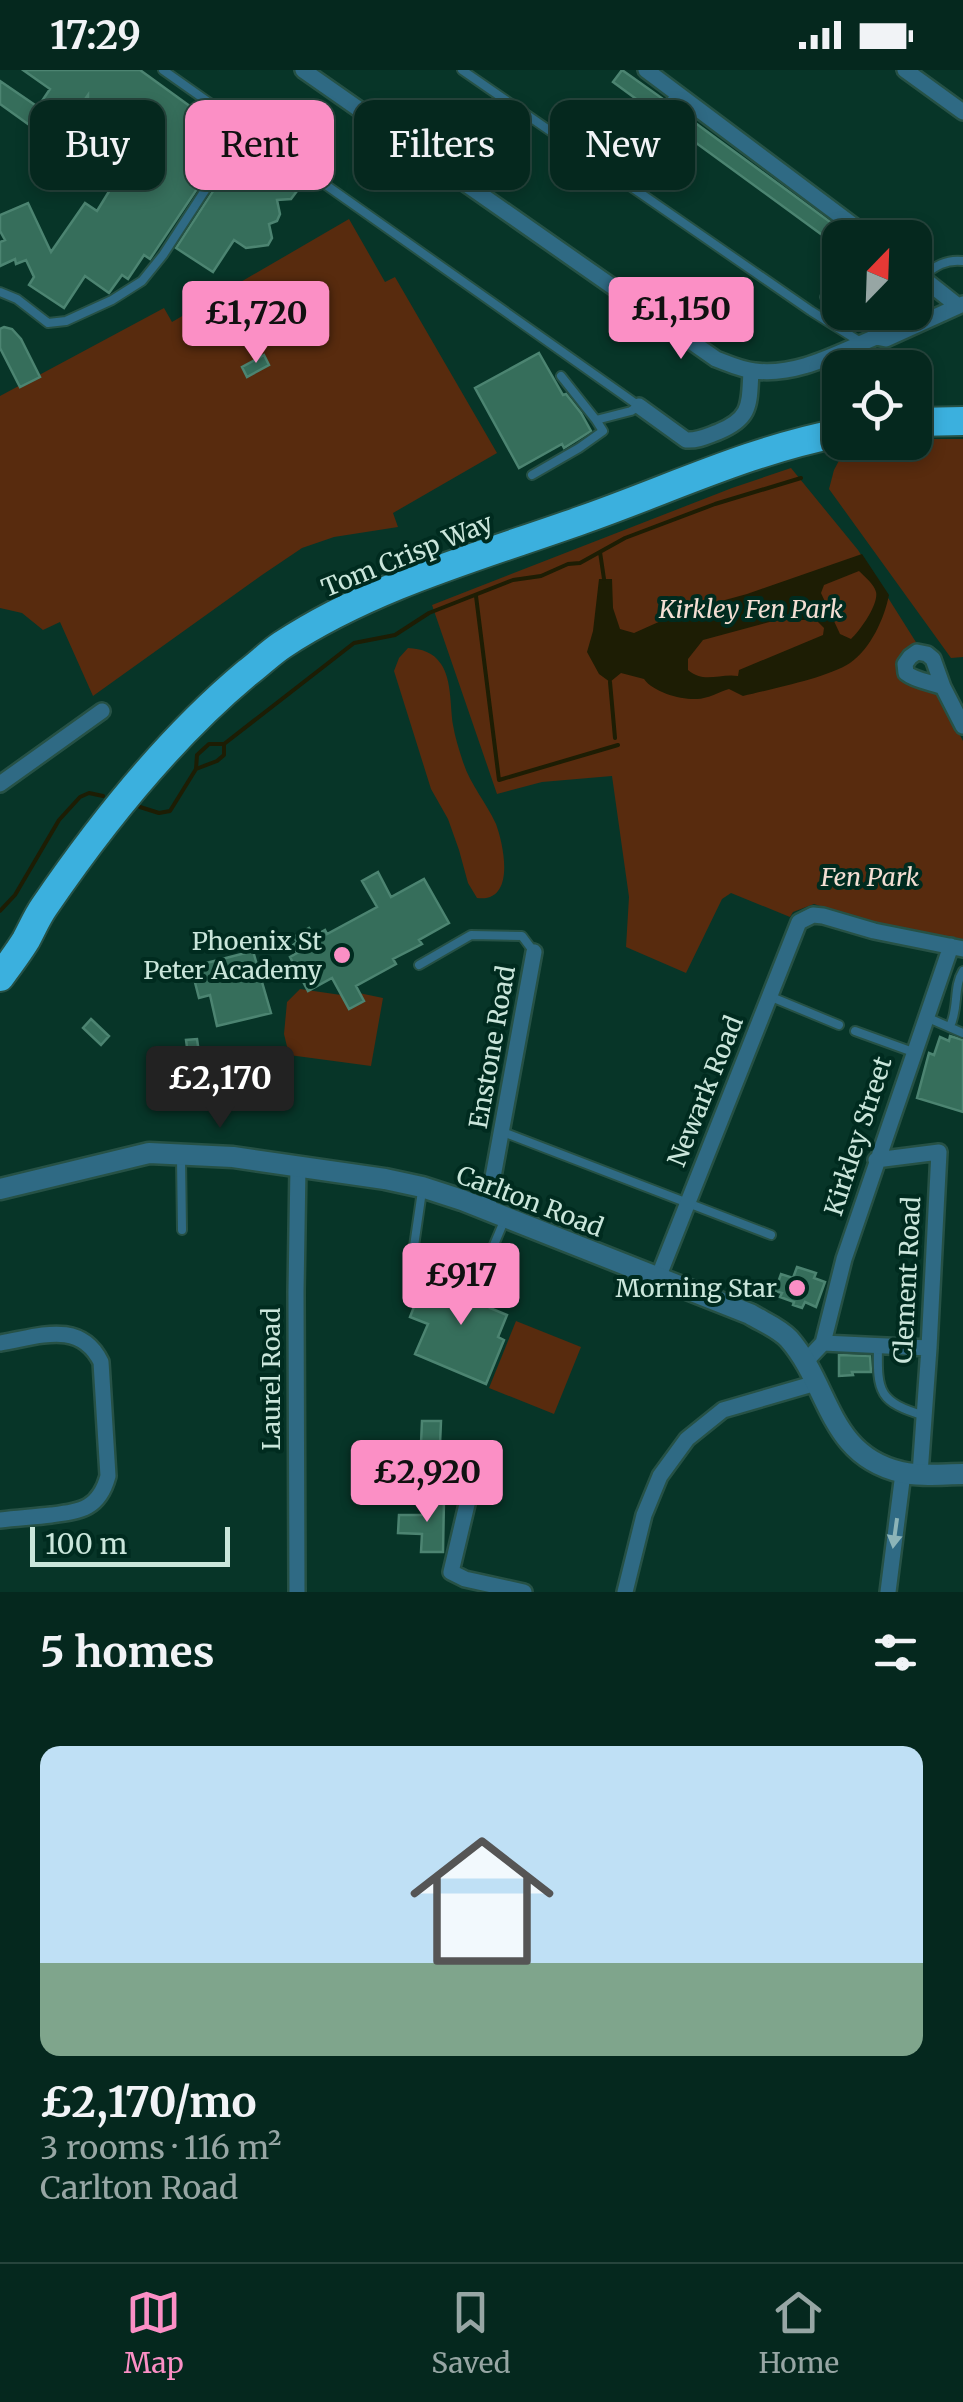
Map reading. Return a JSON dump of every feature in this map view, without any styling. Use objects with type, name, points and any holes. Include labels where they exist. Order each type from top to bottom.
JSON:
[{"type":"highway","points":[[932,422],[963,421]]},
{"type":"highway","name":"Tom Crisp Way","points":[[0,977],[42,909],[119,806],[182,734],[281,646],[356,603],[448,567],[726,465],[822,438]]},
{"type":"highway","name":"Tom Crisp Way","points":[[0,946],[42,909]]},
{"type":"street","points":[[303,70],[716,360],[751,371],[780,372],[876,337],[886,339],[960,305],[932,285]]},
{"type":"street","points":[[646,70],[846,220]]},
{"type":"street","points":[[905,70],[963,112]]},
{"type":"street","points":[[638,406],[686,440],[695,441],[736,424],[744,416],[751,371]]},
{"type":"street","points":[[943,687],[963,726]]},
{"type":"street","points":[[0,784],[102,711]]},
{"type":"street","name":"Newark Road","points":[[658,1278],[798,922],[813,915],[823,916],[957,947]]},
{"type":"street","name":"Kirkley Street","points":[[823,1344],[844,1259],[876,1160],[926,1017],[957,947]]},
{"type":"street","name":"Enstone Road","points":[[497,1214],[502,1132],[534,952]]},
{"type":"street","name":"Carlton Road","points":[[0,1189],[148,1152],[233,1156],[422,1187],[750,1314],[782,1332],[806,1361],[838,1428],[864,1456],[883,1467],[912,1474],[963,1474]]},
{"type":"street","name":"Clement Road","points":[[876,1160],[938,1152],[925,1416],[888,1592]]},
{"type":"street","name":"Laurel Road","points":[[297,1592],[298,1166]]},
{"type":"street","points":[[0,1343],[62,1333],[83,1339],[95,1349],[101,1362],[108,1476],[95,1503],[78,1512],[0,1520]]},
{"type":"street","points":[[806,1361],[823,1344],[930,1348]]},
{"type":"street","points":[[625,1592],[644,1515],[660,1476],[687,1439],[723,1410],[816,1383]]},
{"type":"street","points":[[476,1462],[450,1572],[465,1586],[524,1592]]},
{"type":"lane","points":[[163,70],[638,406],[596,420]]},
{"type":"lane","points":[[462,70],[862,343]]},
{"type":"lane","points":[[671,100],[677,92]]},
{"type":"lane","points":[[0,292],[17,299],[48,323],[66,321],[112,300],[153,268],[205,190]]},
{"type":"lane","points":[[932,267],[963,261]]},
{"type":"lane","points":[[532,474],[603,431],[561,376]]},
{"type":"lane","points":[[419,965],[471,935],[522,936],[534,952]]},
{"type":"lane","points":[[950,1026],[963,971]]},
{"type":"lane","points":[[769,996],[838,1025]]},
{"type":"lane","points":[[926,1017],[963,1033]]},
{"type":"lane","points":[[855,1031],[913,1052]]},
{"type":"lane","points":[[502,1132],[771,1235]]},
{"type":"lane","points":[[181,1153],[182,1230]]},
{"type":"lane","points":[[411,1298],[416,1280],[412,1260],[422,1187]]},
{"type":"lane","points":[[478,1283],[497,1214]]},
{"type":"lane","points":[[878,1346],[878,1379],[883,1395],[900,1408],[925,1416]]},
{"type":"green space","points":[[349,219],[385,282],[395,277],[497,453],[393,513],[398,527],[334,537],[302,548],[93,696],[60,622],[43,630],[22,613],[0,608],[0,396],[164,308],[172,322]]},
{"type":"green space","points":[[932,439],[963,439],[963,657],[951,658],[829,489],[839,460],[932,460]]},
{"type":"green space","name":"Kirkley Fen Park","points":[[791,468],[858,550],[919,647],[900,662],[937,690],[963,741],[963,941],[888,928],[814,904],[790,917],[731,893],[722,899],[686,973],[626,947],[629,897],[612,776],[542,782],[497,794],[432,605]]},
{"type":"green space","points":[[408,648],[431,654],[445,670],[463,762],[496,824],[504,871],[498,892],[489,897],[477,898],[468,883],[448,819],[431,789],[394,671]]},
{"type":"green space","points":[[300,989],[341,995],[349,1008],[359,993],[383,998],[371,1066],[289,1055],[284,1034],[287,1002]]},
{"type":"green space","points":[[516,1321],[581,1347],[554,1414],[489,1388]]},
{"type":"shaded area","points":[[862,554],[889,595],[876,632],[850,663],[813,678],[743,696],[729,689],[701,699],[683,698],[661,691],[644,679],[621,673],[610,682],[599,674],[587,652],[599,579],[612,579],[613,608],[620,629],[634,633],[681,612]],"holes":[[[859,571],[873,586],[876,597],[868,617],[851,639],[840,634],[821,593],[824,585]],[[792,616],[816,620],[824,628],[823,635],[739,670],[738,676],[706,677],[688,670],[688,659],[703,640]]]},
{"type":"building","points":[[23,70],[140,70],[185,103],[185,190],[196,190],[150,259],[144,255],[128,279],[122,275],[109,293],[85,276],[64,308],[29,285],[34,277],[26,260],[16,264],[15,259],[0,266],[0,242],[5,240],[0,231],[0,215],[28,203],[51,252],[85,203],[97,211],[110,190],[165,190],[165,100],[88,100],[88,95],[84,100],[43,100],[50,89]]},
{"type":"building","points":[[622,70],[663,99],[638,100],[613,82]]},
{"type":"building","points":[[0,81],[30,102],[30,126],[0,104]]},
{"type":"building","points":[[695,123],[827,220],[822,220],[822,235],[695,142]]},
{"type":"building","points":[[214,190],[297,190],[291,199],[277,200],[280,214],[277,221],[269,224],[272,238],[268,245],[246,248],[234,240],[213,272],[176,248]]},
{"type":"building","points":[[4,327],[21,339],[40,377],[20,387],[0,348],[0,329]]},
{"type":"building","points":[[539,353],[563,395],[581,413],[591,431],[519,468],[475,388]]},
{"type":"building","points":[[264,355],[269,365],[247,377],[242,367]]},
{"type":"building","points":[[378,872],[391,897],[424,879],[449,923],[419,940],[422,944],[393,959],[396,964],[356,986],[364,1001],[349,1009],[332,978],[308,991],[290,957],[297,953],[294,937],[309,928],[314,936],[325,930],[327,934],[377,907],[362,881]]},
{"type":"building","points":[[253,951],[271,1013],[217,1026],[210,995],[199,998],[191,967]]},
{"type":"building","points":[[91,1019],[109,1036],[101,1045],[83,1028]]},
{"type":"building","points":[[950,1036],[963,1040],[963,1112],[917,1098],[929,1053],[934,1055],[940,1037],[949,1041]]},
{"type":"building","points":[[197,1039],[200,1060],[189,1062],[186,1040]]},
{"type":"building","points":[[494,1265],[506,1270],[490,1308],[507,1315],[498,1337],[504,1340],[486,1384],[415,1354],[428,1324],[410,1317],[424,1281],[467,1298],[471,1289],[479,1293]]},
{"type":"building","name":"Morning Star","points":[[797,1267],[816,1273],[814,1278],[825,1282],[816,1307],[805,1302],[802,1308],[793,1305],[775,1291],[781,1274],[793,1278]]},
{"type":"building","points":[[839,1355],[870,1356],[871,1372],[839,1376]]},
{"type":"building","points":[[422,1421],[441,1421],[440,1444],[457,1445],[457,1467],[402,1466],[403,1443],[421,1444]]},
{"type":"building","points":[[423,1498],[444,1499],[443,1552],[421,1552],[422,1534],[398,1533],[399,1515],[422,1515]]},
{"type":"waterway","points":[[140,807],[159,813],[170,811],[196,769],[217,761],[224,755],[224,744],[354,643],[395,635],[429,613],[513,580],[541,576],[580,563],[625,538],[715,504],[801,478]]},
{"type":"waterway","points":[[600,552],[604,579]]},
{"type":"waterway","points":[[476,596],[499,780],[618,745]]},
{"type":"waterway","points":[[610,682],[615,738]]},
{"type":"waterway","points":[[196,769],[197,755],[209,744],[224,744]]},
{"type":"waterway","points":[[0,911],[15,895],[59,820],[80,797],[89,793],[103,796]]},
{"type":"place","name":"Phoenix St Peter Academy","points":[[342,955]]},
{"type":"place","name":"Morning Star","points":[[797,1288]]},
{"type":"park label","name":"Fen Park","points":[[870,877]]}]
